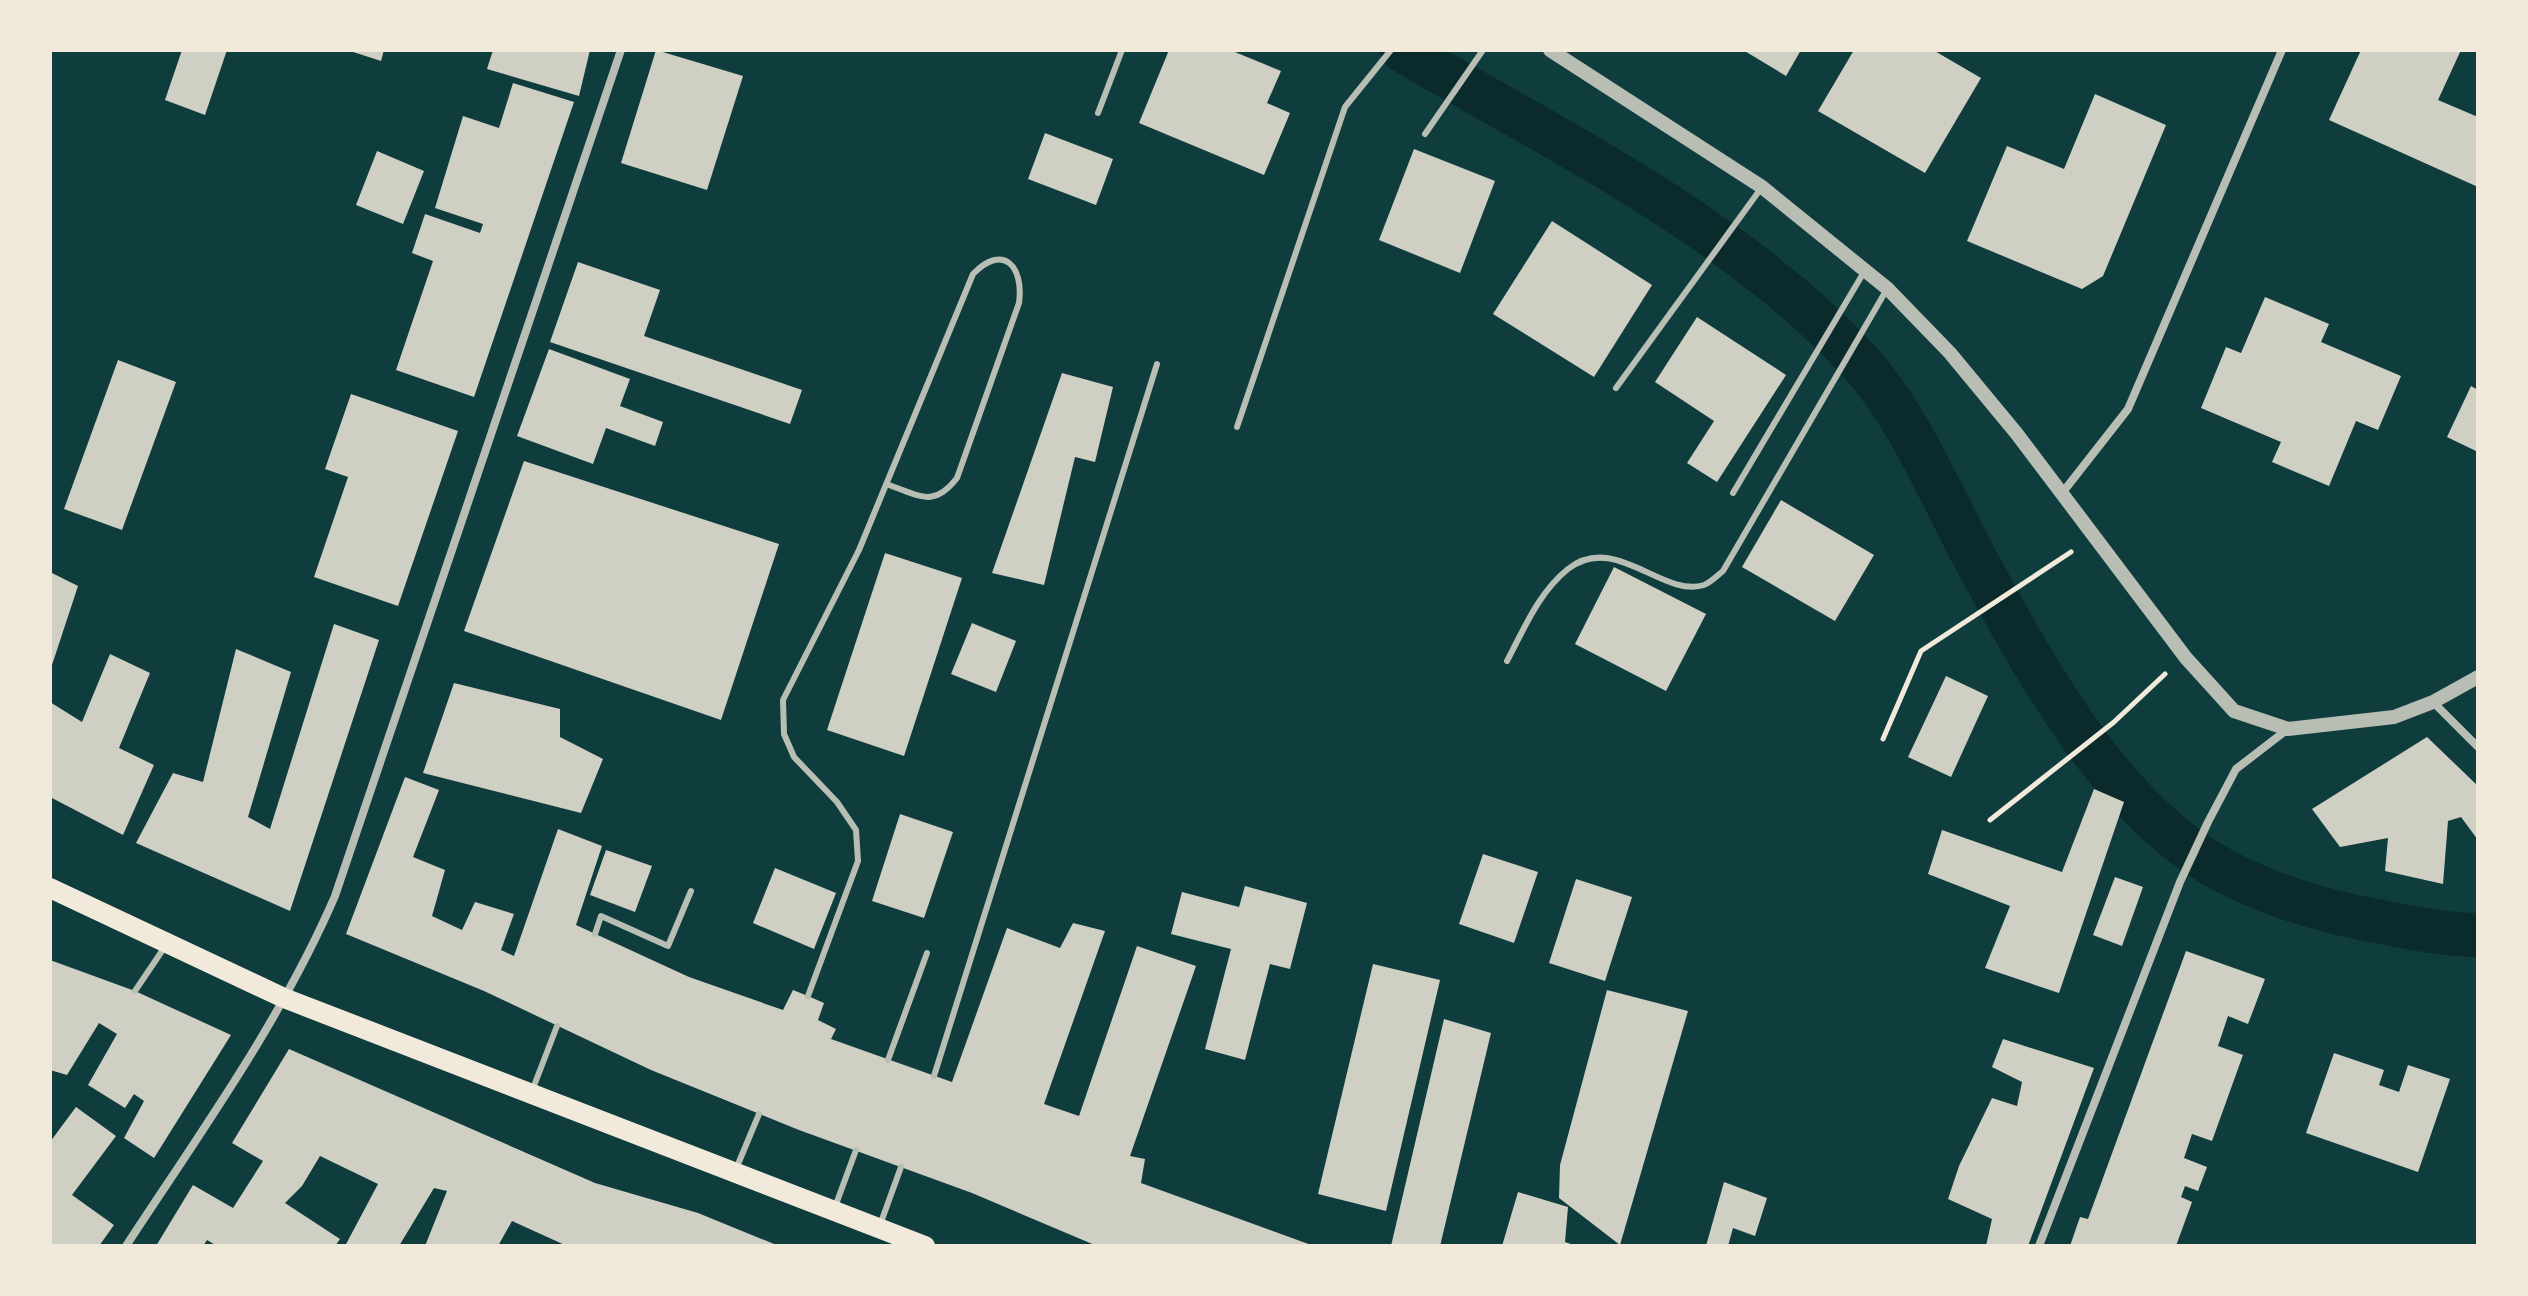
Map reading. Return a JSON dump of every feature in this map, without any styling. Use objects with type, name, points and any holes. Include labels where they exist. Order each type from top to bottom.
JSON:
[{"type":"main road","points":[[50,888],[284,998],[925,1246]]},
{"type":"street","points":[[126,1246],[258,1045],[335,896],[621,50]]},
{"type":"street","points":[[1550,50],[1762,187],[1888,289],[1950,353],[2063,492],[2186,658],[2234,711],[2288,729],[2394,717],[2433,702],[2478,677]]},
{"type":"street","points":[[2063,492],[2128,409],[2282,50]]},
{"type":"street","points":[[2433,702],[2478,747]]},
{"type":"street","points":[[2039,1246],[2180,882],[2208,822],[2236,769],[2288,729]]},
{"type":"lane","points":[[1098,113],[1122,50]]},
{"type":"lane","points":[[1425,134],[1483,50]]},
{"type":"lane","points":[[1237,427],[1345,107],[1389,52]]},
{"type":"lane","points":[[1616,388],[1762,187]]},
{"type":"lane","points":[[808,996],[858,861],[856,830],[837,802],[794,757],[784,734],[783,700],[859,550],[886,484],[973,274],[986,261],[997,258],[1007,261],[1018,272],[1022,286],[1019,303],[957,478],[944,495],[929,498],[886,484]]},
{"type":"lane","points":[[1733,493],[1866,269]]},
{"type":"lane","points":[[1507,661],[1543,595],[1570,567],[1597,558],[1625,561],[1682,585],[1704,585],[1723,571],[1888,289]]},
{"type":"lane","points":[[934,1076],[1157,364]]},
{"type":"lane","points":[[595,934],[601,916],[668,946],[691,891]]},
{"type":"lane","points":[[135,991],[169,942]]},
{"type":"lane","points":[[888,1060],[927,953]]},
{"type":"lane","points":[[531,1094],[557,1026]]},
{"type":"lane","points":[[735,1172],[759,1114]]},
{"type":"lane","points":[[834,1211],[856,1150]]},
{"type":"lane","points":[[879,1228],[901,1167]]},
{"type":"path","points":[[1883,739],[1921,651],[2075,549]]},
{"type":"path","points":[[1990,820],[2114,722],[2172,668]]},
{"type":"building","points":[[182,50],[227,50],[205,115],[165,100]]},
{"type":"building","points":[[347,50],[384,50],[381,61]]},
{"type":"building","points":[[493,50],[590,50],[579,96],[487,69]]},
{"type":"building","points":[[656,50],[743,76],[707,190],[621,163]]},
{"type":"building","points":[[1169,50],[1230,50],[1281,71],[1267,103],[1290,113],[1264,175],[1139,123]]},
{"type":"building","points":[[1743,50],[1801,50],[1786,76]]},
{"type":"building","points":[[1854,50],[1933,50],[1981,78],[1925,173],[1818,111]]},
{"type":"building","points":[[2361,50],[2461,50],[2438,100],[2478,117],[2478,187],[2329,120]]},
{"type":"building","points":[[513,83],[574,102],[474,397],[396,370],[433,261],[412,253],[425,214],[480,233],[483,224],[435,208],[463,116],[499,128]]},
{"type":"building","points":[[2095,94],[2166,125],[2103,276],[2082,289],[1967,241],[2007,146],[2064,169]]},
{"type":"building","points":[[1045,133],[1113,159],[1096,205],[1028,179]]},
{"type":"building","points":[[1414,149],[1495,181],[1460,273],[1379,240]]},
{"type":"building","points":[[377,151],[424,171],[403,224],[356,205]]},
{"type":"building","points":[[1552,221],[1652,285],[1594,377],[1493,314]]},
{"type":"building","points":[[578,262],[660,290],[644,336],[802,390],[790,424],[550,342]]},
{"type":"building","points":[[2265,297],[2329,324],[2321,342],[2401,376],[2378,430],[2356,421],[2329,486],[2272,462],[2281,442],[2201,408],[2226,347],[2241,353]]},
{"type":"building","points":[[1697,317],[1786,375],[1717,482],[1687,463],[1714,421],[1655,382]]},
{"type":"building","points":[[549,349],[630,379],[620,406],[663,422],[655,446],[606,428],[593,464],[517,436]]},
{"type":"building","points":[[118,360],[176,382],[122,530],[64,509]]},
{"type":"building","points":[[1062,373],[1113,387],[1095,462],[1075,457],[1044,585],[992,573]]},
{"type":"building","points":[[2471,386],[2478,390],[2478,452],[2447,437]]},
{"type":"building","points":[[351,394],[458,431],[398,606],[314,577],[348,477],[325,469]]},
{"type":"building","points":[[524,461],[779,544],[721,720],[464,631]]},
{"type":"building","points":[[1781,500],[1874,555],[1835,621],[1742,567]]},
{"type":"building","points":[[885,553],[962,578],[904,756],[827,730]]},
{"type":"building","points":[[1614,567],[1706,614],[1666,691],[1575,644]]},
{"type":"building","points":[[50,572],[78,586],[51,668],[50,668]]},
{"type":"building","points":[[972,623],[1016,641],[996,692],[951,674]]},
{"type":"building","points":[[334,624],[379,640],[290,911],[136,843],[173,773],[203,782],[236,649],[291,672],[248,817],[270,829]]},
{"type":"building","points":[[110,654],[150,673],[119,748],[154,765],[123,835],[50,797],[50,702],[82,722]]},
{"type":"building","points":[[1946,676],[1988,696],[1951,777],[1908,757]]},
{"type":"building","points":[[454,683],[560,709],[560,737],[603,759],[581,813],[423,773]]},
{"type":"building","points":[[2427,737],[2478,786],[2478,840],[2461,817],[2448,821],[2443,884],[2385,871],[2388,838],[2340,847],[2312,809]]},
{"type":"building","points":[[405,777],[439,790],[413,857],[445,870],[432,916],[462,930],[475,902],[514,914],[501,950],[514,956],[558,829],[602,846],[576,925],[689,977],[783,1010],[793,990],[808,996],[824,1003],[818,1020],[836,1029],[831,1039],[952,1082],[1007,928],[1060,948],[1073,923],[1105,931],[1044,1104],[1079,1116],[1137,946],[1196,966],[1130,1156],[1145,1159],[1141,1183],[1314,1246],[1097,1246],[972,1193],[799,1130],[651,1070],[484,991],[346,934]]},
{"type":"building","points":[[2094,789],[2124,802],[2059,993],[1985,968],[2010,906],[1928,874],[1942,830],[2062,872]]},
{"type":"building","points":[[900,814],[953,832],[924,918],[872,901]]},
{"type":"building","points":[[606,850],[652,866],[635,912],[590,895]]},
{"type":"building","points":[[1483,854],[1538,872],[1514,943],[1459,924]]},
{"type":"building","points":[[775,868],[836,893],[814,949],[753,923]]},
{"type":"building","points":[[2115,877],[2143,887],[2122,946],[2093,935]]},
{"type":"building","points":[[1576,879],[1632,897],[1605,981],[1549,963]]},
{"type":"building","points":[[1245,886],[1307,903],[1290,969],[1270,964],[1245,1060],[1205,1049],[1231,949],[1171,934],[1182,892],[1239,907]]},
{"type":"building","points":[[2186,951],[2265,979],[2248,1024],[2228,1016],[2218,1046],[2243,1055],[2212,1141],[2192,1134],[2184,1158],[2207,1167],[2198,1191],[2185,1186],[2181,1197],[2192,1202],[2176,1246],[2070,1246],[2080,1217],[2088,1219]]},
{"type":"building","points":[[50,960],[135,991],[231,1035],[154,1158],[124,1138],[144,1101],[134,1094],[125,1108],[88,1085],[117,1034],[99,1023],[67,1075],[50,1070]]},
{"type":"building","points":[[1373,964],[1440,980],[1386,1211],[1318,1194]]},
{"type":"building","points":[[1607,990],[1688,1011],[1620,1245],[1559,1198],[1560,1165]]},
{"type":"building","points":[[1444,1019],[1491,1033],[1440,1246],[1391,1246]]},
{"type":"building","points":[[2003,1039],[2094,1068],[2028,1246],[1986,1246],[1992,1219],[1948,1199],[1959,1166],[1992,1098],[2017,1106],[2022,1082],[1992,1067]]},
{"type":"building","points":[[289,1049],[595,1183],[698,1213],[779,1246],[567,1246],[512,1221],[498,1246],[425,1246],[447,1191],[434,1188],[399,1246],[345,1246],[378,1184],[320,1156],[302,1186],[285,1203],[340,1239],[335,1246],[217,1246],[207,1240],[203,1246],[156,1246],[193,1185],[233,1208],[263,1161],[232,1143]]},
{"type":"building","points":[[2334,1053],[2384,1070],[2379,1085],[2399,1092],[2408,1065],[2450,1079],[2418,1172],[2306,1133]]},
{"type":"building","points":[[76,1107],[116,1136],[72,1195],[114,1225],[99,1246],[50,1246],[50,1142]]},
{"type":"building","points":[[1724,1182],[1767,1198],[1755,1236],[1733,1228],[1728,1246],[1706,1246]]},
{"type":"building","points":[[1518,1192],[1568,1207],[1565,1242],[1577,1246],[1502,1246]]},
{"type":"waterway","points":[[1402,50],[1582,153],[1701,228],[1810,313],[1859,361],[1907,427],[2017,635],[2072,723],[2136,803],[2173,836],[2230,874],[2288,898],[2370,920],[2437,932],[2478,935]]}]
